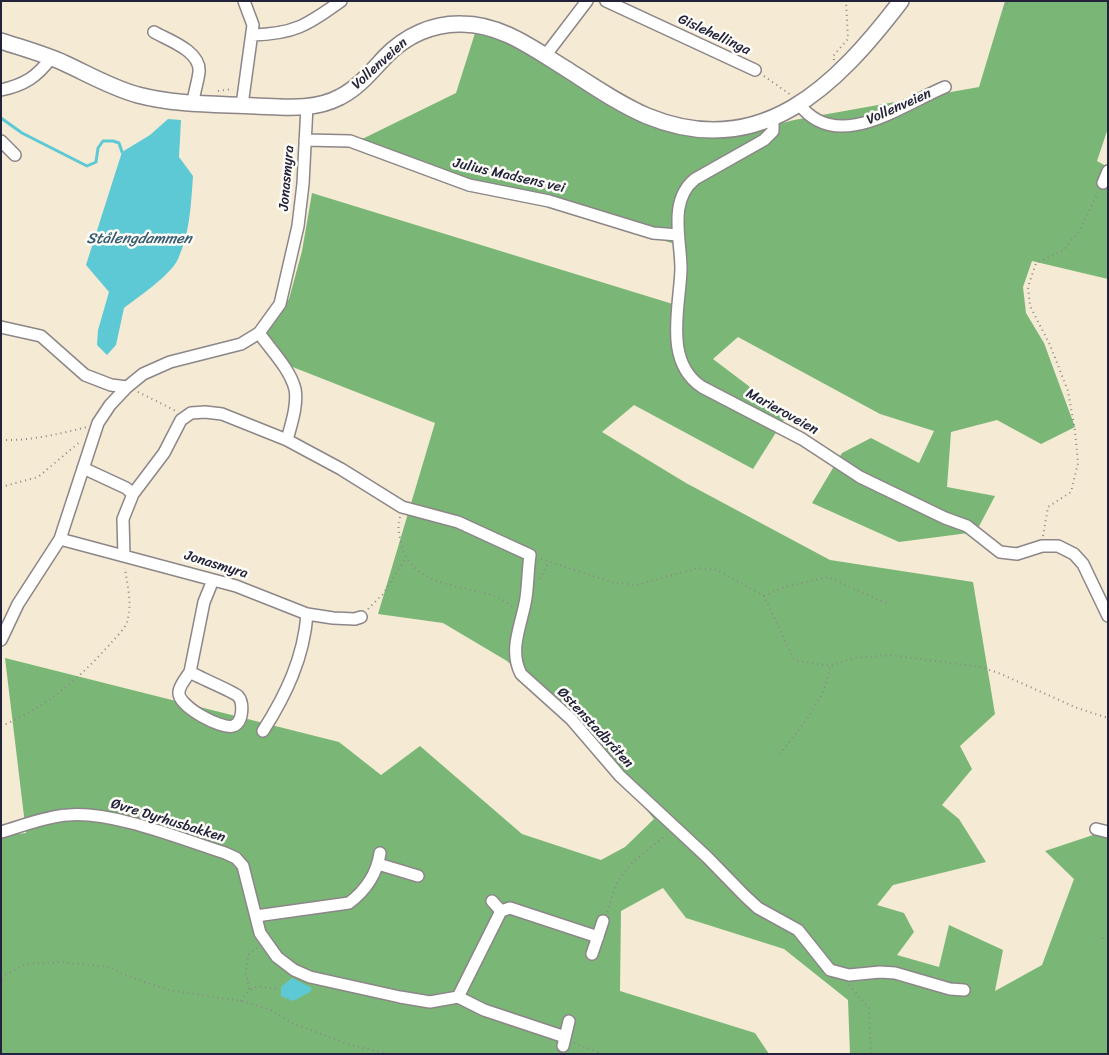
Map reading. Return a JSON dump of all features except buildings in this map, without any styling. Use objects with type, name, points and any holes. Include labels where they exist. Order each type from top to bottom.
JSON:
[{"type":"main road","name":"Vollenveien","points":[[1,41],[51,58],[132,93],[193,103],[307,106],[325,103],[346,94],[405,40],[440,26],[466,24],[486,26],[510,36],[633,109],[677,126],[701,130],[726,130],[773,117],[819,92],[839,74],[901,1]]},
{"type":"street","points":[[242,105],[253,25],[244,1]]},
{"type":"street","points":[[545,56],[587,1]]},
{"type":"street","name":"Gislehellinga","points":[[606,1],[755,70]]},
{"type":"street","points":[[252,35],[288,32],[338,2]]},
{"type":"street","points":[[154,32],[185,50],[196,60],[199,70],[193,103]]},
{"type":"street","points":[[1,90],[23,85],[42,71],[51,58]]},
{"type":"street","name":"Vollenveien","points":[[799,104],[815,118],[834,125],[848,127],[869,123],[945,87]]},
{"type":"street","name":"Jonasmyra","points":[[1,640],[18,604],[60,539],[98,423],[110,405],[143,374],[170,362],[241,344],[259,333],[280,304],[286,285],[298,226],[307,106]]},
{"type":"street","name":"Marieroveien","points":[[773,117],[773,131],[764,140],[695,178],[687,187],[679,210],[680,280],[676,329],[684,366],[697,384],[802,439],[860,477],[945,518],[972,528],[1000,552],[1017,554],[1042,546],[1058,546],[1074,554],[1083,564],[1108,616]]},
{"type":"street","name":"Julius Madsens vei","points":[[305,140],[350,141],[469,185],[566,205],[653,233],[678,235]]},
{"type":"street","points":[[1,141],[15,155]]},
{"type":"street","points":[[1103,183],[1108,171]]},
{"type":"street","points":[[1,326],[41,336],[85,375],[111,385],[127,387]]},
{"type":"street","points":[[259,333],[286,369],[295,390],[294,411],[287,440]]},
{"type":"street","points":[[124,556],[124,519],[134,494],[164,453],[181,420],[191,413],[222,414],[287,440],[341,469],[402,507],[458,522],[530,555]]},
{"type":"street","points":[[83,468],[126,488],[134,494]]},
{"type":"street","name":"Jonasmyra","points":[[60,539],[236,586],[307,614],[355,619],[361,617]]},
{"type":"street","name":"Østenstadbråten","points":[[530,555],[523,614],[515,643],[517,666],[522,674],[571,719],[620,776],[707,857],[758,908],[798,930],[830,970]]},
{"type":"street","points":[[190,672],[209,683],[237,695],[242,702],[242,712],[238,723],[233,727],[225,726],[186,707],[179,699],[178,691],[190,672],[204,602],[213,580]]},
{"type":"street","points":[[263,732],[285,695],[292,679],[307,614]]},
{"type":"street","name":"Øvre Dyrhusbakken","points":[[1,832],[67,815],[89,814],[110,818],[226,853],[236,858],[243,866],[260,933],[265,942],[277,957],[294,970],[310,977],[430,1002],[458,997]]},
{"type":"street","points":[[1096,829],[1108,832]]},
{"type":"street","points":[[256,916],[349,903],[360,894],[379,858],[418,876]]},
{"type":"street","points":[[492,901],[501,911]]},
{"type":"street","points":[[569,1021],[564,1041],[484,1010],[458,997],[501,911],[510,908],[598,937]]},
{"type":"street","points":[[592,954],[603,921]]},
{"type":"street","points":[[830,970],[849,975],[880,972],[895,973],[950,989],[964,990]]},
{"type":"path","points":[[839,74],[832,56],[848,39],[846,1]]},
{"type":"path","points":[[1005,9],[1008,1]]},
{"type":"path","points":[[755,70],[785,89],[799,104]]},
{"type":"path","points":[[213,92],[243,89]]},
{"type":"path","points":[[1042,546],[1048,507],[1071,492],[1078,463],[1068,391],[1050,345],[1030,306],[1028,287],[1036,263],[1064,250],[1081,228],[1103,183]]},
{"type":"path","points":[[127,387],[177,411],[191,413]]},
{"type":"path","points":[[1,440],[15,440],[65,433],[98,423]]},
{"type":"path","points":[[1,487],[38,477],[66,456],[98,423]]},
{"type":"path","points":[[402,507],[397,529],[405,559],[429,578],[446,585],[496,596],[523,614]]},
{"type":"path","points":[[530,555],[612,582],[636,585],[698,568],[717,570],[764,596],[794,660],[830,666],[854,658],[890,655],[981,667],[1077,708],[1108,718]]},
{"type":"path","points":[[1,726],[17,719],[66,689],[118,636],[128,620],[129,605],[124,556]]},
{"type":"path","points":[[361,617],[383,594],[405,559]]},
{"type":"path","points":[[764,596],[784,587],[828,577],[890,605]]},
{"type":"path","points":[[780,754],[807,719],[824,691],[830,666]]},
{"type":"path","points":[[603,921],[618,880],[634,862],[674,828]]},
{"type":"path","points":[[1102,938],[1108,938]]},
{"type":"path","points":[[249,989],[246,974],[248,955],[265,942]]},
{"type":"path","points":[[1,985],[2,977],[26,964],[61,962],[110,967],[124,976],[168,990],[241,1001],[269,1009],[294,1024],[351,1045],[390,1054]]},
{"type":"path","points":[[830,970],[858,992],[869,1008],[871,1054]]},
{"type":"path","points":[[241,1001],[249,989],[258,986],[278,989]]},
{"type":"path","points":[[564,1041],[604,1054]]},
{"type":"green space","points":[[1005,1],[1108,1],[1108,128],[1097,161],[1108,167],[1108,279],[1032,261],[1023,287],[1026,313],[1044,343],[1075,427],[1041,444],[997,420],[951,432],[947,487],[995,496],[976,532],[899,542],[812,503],[842,453],[871,438],[919,463],[934,431],[880,414],[738,337],[713,359],[787,415],[753,469],[634,405],[602,432],[686,483],[830,560],[973,582],[995,714],[960,746],[972,769],[942,805],[959,819],[986,862],[893,885],[877,905],[904,913],[914,932],[897,955],[939,967],[949,925],[1003,950],[995,991],[1042,965],[1074,879],[1045,851],[1108,830],[1108,1054],[850,1054],[848,1000],[784,949],[686,918],[663,888],[621,911],[620,991],[755,1033],[769,1054],[1,1054],[1,836],[26,833],[5,658],[339,742],[381,775],[420,746],[522,834],[601,860],[625,847],[654,819],[579,729],[507,661],[443,623],[378,614],[435,423],[285,364],[262,334],[289,299],[302,251],[312,193],[676,305],[675,244],[352,144],[456,93],[476,30],[508,40],[592,91],[667,132],[700,136],[733,136],[794,120],[979,87]]},
{"type":"water","name":"Stålengdammen","points":[[168,119],[181,120],[179,157],[193,176],[185,239],[178,259],[169,272],[124,308],[116,345],[107,355],[97,345],[98,330],[109,292],[86,265],[122,152],[150,135]]},
{"type":"water","points":[[292,978],[312,988],[310,992],[293,1001],[281,996],[281,987]]},
{"type":"waterway","points":[[1,118],[22,133],[87,166],[96,162],[98,148],[103,141],[119,143],[122,152]]}]
